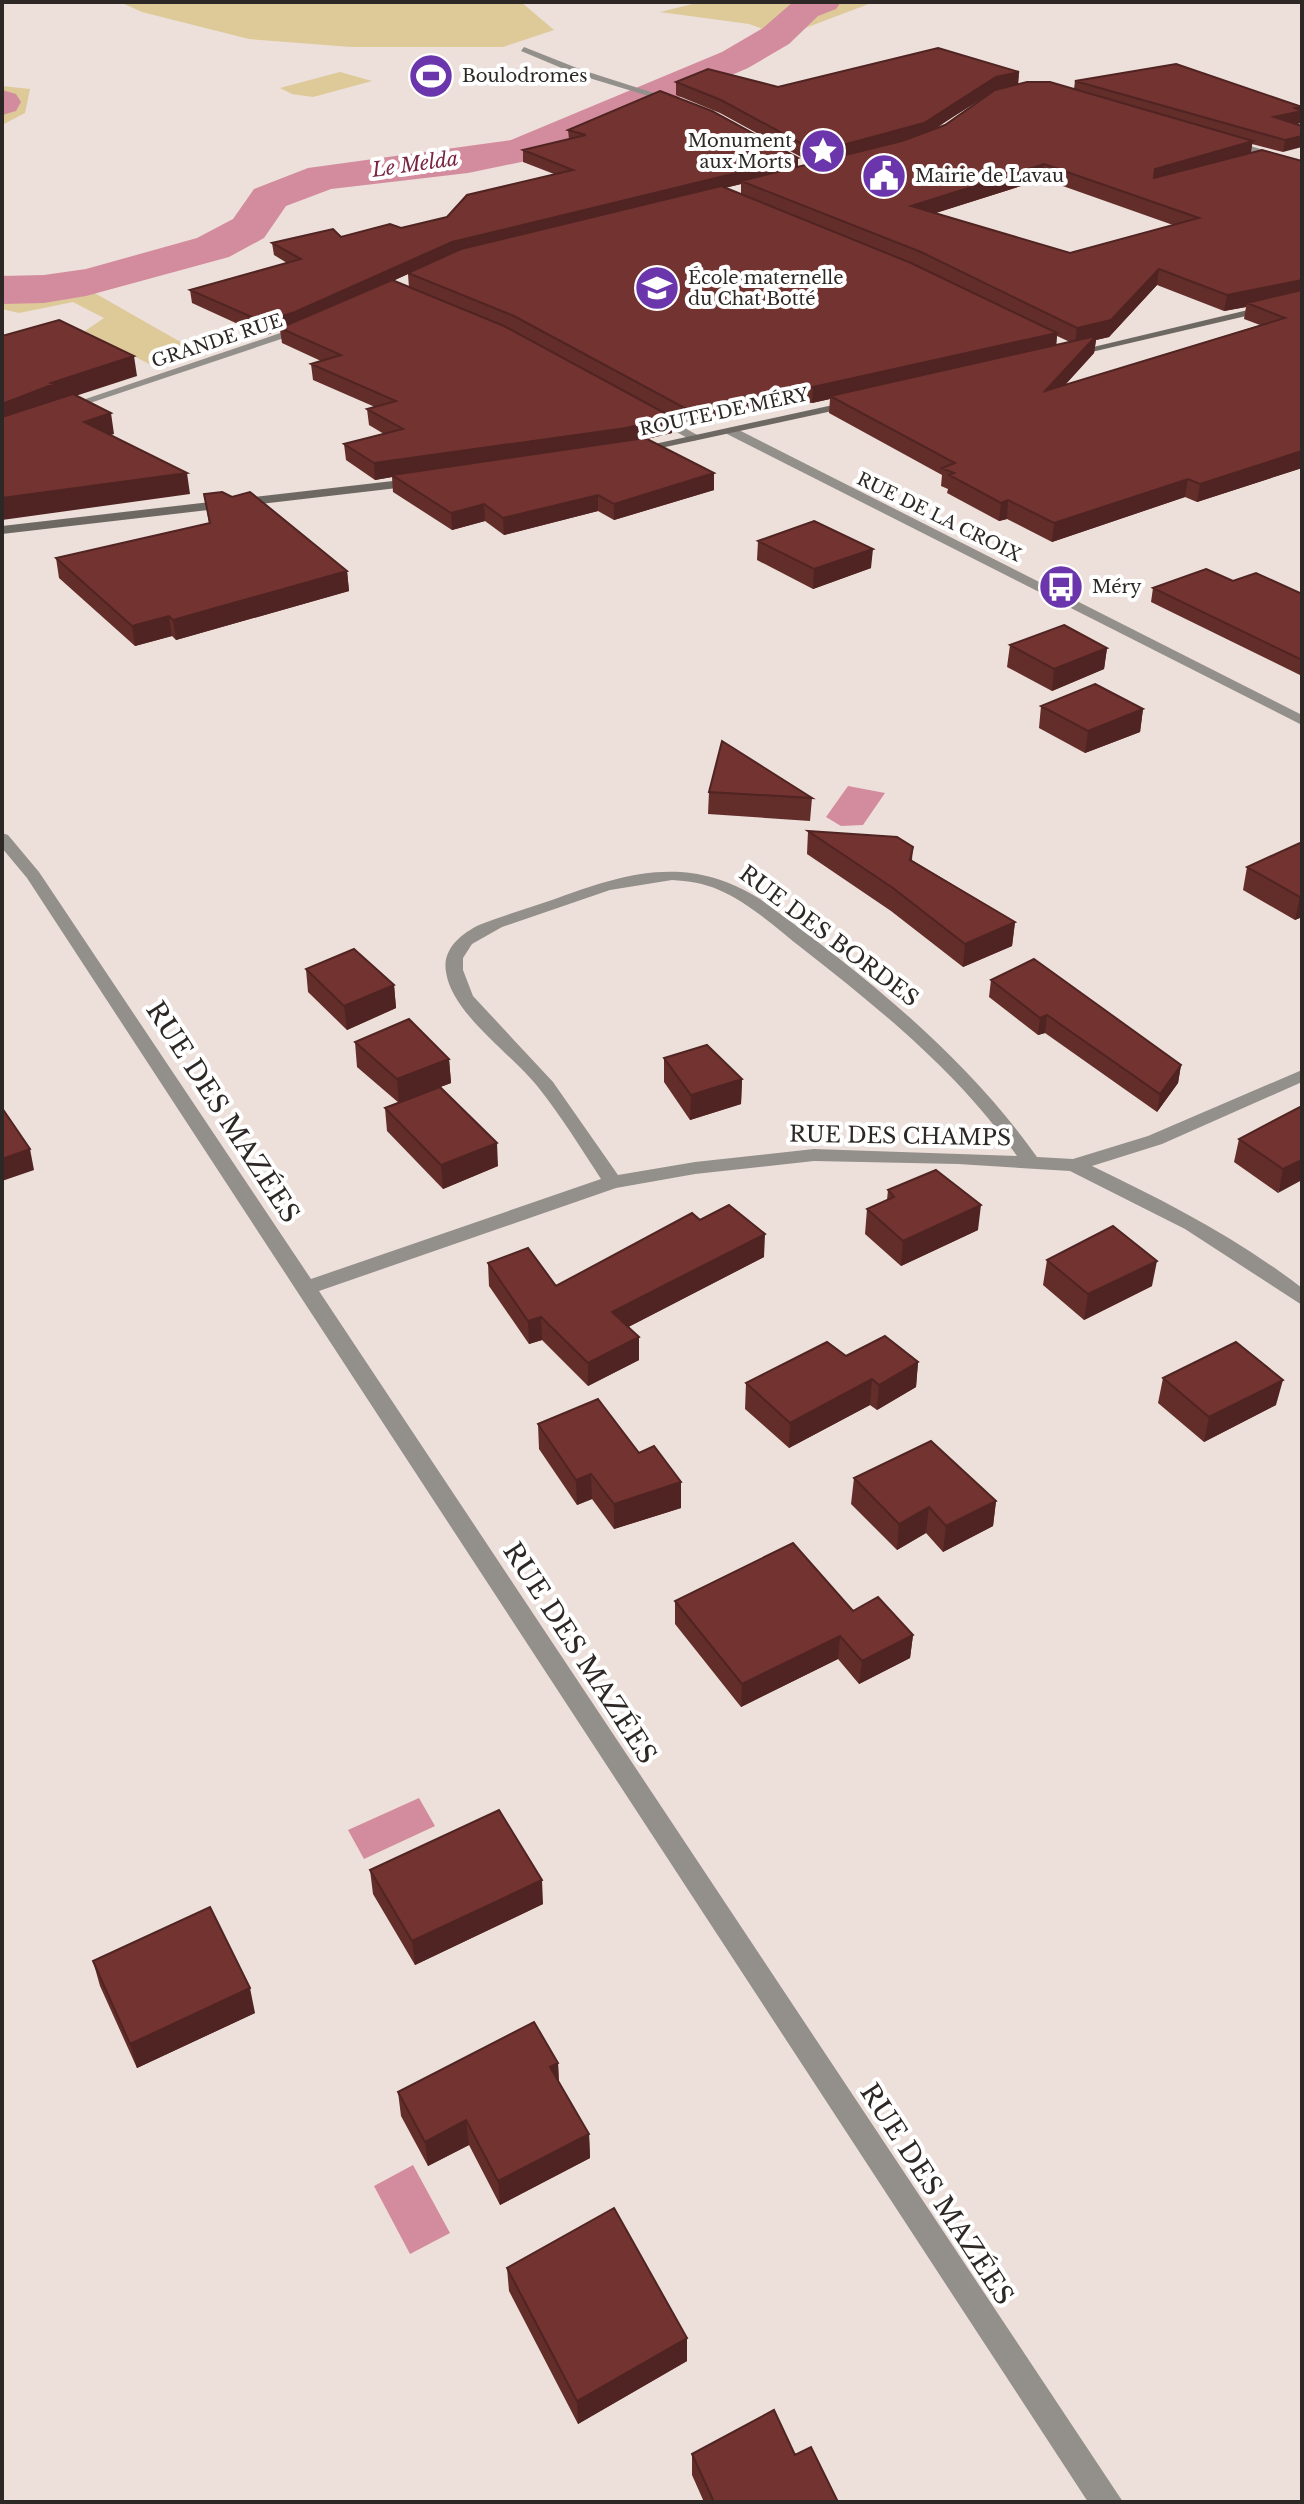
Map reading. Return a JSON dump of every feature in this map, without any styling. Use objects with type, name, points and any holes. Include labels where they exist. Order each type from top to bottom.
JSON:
[{"type":"main road","points":[[1068,352],[1302,300]]},
{"type":"main road","name":"ROUTE DE MÉRY","points":[[617,453],[869,400]]},
{"type":"main road","points":[[2,530],[436,480]]},
{"type":"street","points":[[524,49],[579,72],[688,107]]},
{"type":"street","points":[[1214,138],[1302,164]]},
{"type":"street","points":[[1242,163],[1271,155]]},
{"type":"street","name":"GRANDE RUE","points":[[46,415],[314,324]]},
{"type":"street","points":[[634,405],[697,438]]},
{"type":"street","name":"RUE DE LA CROIX","points":[[731,431],[1302,721]]},
{"type":"street","name":"RUE DES MAZÉES","points":[[2,838],[33,875],[1107,2502]]},
{"type":"street","name":"RUE DES BORDES","points":[[613,1182],[537,1073],[464,996],[454,973],[454,957],[463,941],[487,926],[637,879],[665,876],[703,879],[738,892],[856,981],[911,1027],[984,1098],[1032,1163]]},
{"type":"street","name":"RUE DES CHAMPS","points":[[307,1288],[613,1182],[757,1160],[814,1155],[1074,1165],[1155,1140],[1302,1075]]},
{"type":"street","points":[[1074,1165],[1174,1212],[1226,1241],[1302,1298]]},
{"type":"shaded area","points":[[120,2],[521,2],[554,30],[503,47],[351,47],[249,39],[142,12]]},
{"type":"shaded area","points":[[701,2],[874,2],[784,36],[749,24],[660,12]]},
{"type":"shaded area","points":[[340,72],[372,81],[313,97],[292,94],[280,88]]},
{"type":"shaded area","points":[[2,86],[30,89],[25,113],[2,125]]},
{"type":"shaded area","points":[[122,268],[91,291],[191,348],[155,367],[85,331],[104,318],[73,302],[19,313],[2,309],[2,275],[36,281]]},
{"type":"shaded area","points":[[848,786],[885,793],[863,825],[841,826],[826,817]]},
{"type":"shaded area","points":[[419,1798],[435,1826],[364,1859],[348,1830]]},
{"type":"shaded area","points":[[413,2165],[450,2233],[410,2254],[374,2186]]},
{"type":"building","points":[[938,48],[1019,72],[996,77],[924,123],[817,152],[721,100],[676,82],[708,69],[778,87]]},
{"type":"building","points":[[1176,64],[1302,107],[1295,108],[1302,111],[1274,117],[1302,126],[1302,136],[1285,140],[1075,81]]},
{"type":"building","points":[[1027,82],[1050,82],[1253,141],[1155,169],[1154,178],[1262,150],[1302,161],[1302,280],[1227,295],[1159,269],[1111,320],[1077,328],[921,252],[741,181],[902,141],[945,125],[995,90]],"holes":[[[1044,164],[1199,218],[1070,253],[911,206]]]},
{"type":"building","points":[[660,91],[712,111],[798,158],[452,242],[295,312],[263,322],[190,290],[301,259],[272,243],[333,229],[341,237],[390,224],[401,228],[447,217],[467,195],[573,170],[523,150],[586,135],[568,130]]},
{"type":"building","points":[[721,186],[911,263],[1057,333],[692,412],[514,316],[408,273],[461,249]]},
{"type":"building","points":[[392,280],[504,326],[672,417],[626,428],[374,463],[344,444],[403,429],[367,409],[396,401],[311,364],[341,355],[280,328]]},
{"type":"building","points":[[1302,290],[1302,451],[1200,484],[1188,479],[1054,523],[1008,500],[1001,503],[949,475],[954,473],[942,468],[955,463],[830,396],[1096,336],[1045,391],[1285,318],[1247,303]]},
{"type":"building","points":[[59,320],[134,356],[51,383],[54,384],[2,404],[2,336]]},
{"type":"building","points":[[73,394],[111,413],[84,422],[187,473],[2,498],[2,417]]},
{"type":"building","points":[[645,438],[714,473],[614,504],[598,495],[503,518],[484,504],[451,513],[392,475]]},
{"type":"building","points":[[222,492],[232,497],[250,492],[347,571],[173,620],[169,616],[132,626],[56,558],[210,523],[204,494]]},
{"type":"building","points":[[814,521],[873,549],[814,569],[758,541]]},
{"type":"building","points":[[1206,569],[1233,581],[1256,573],[1302,594],[1302,660],[1153,588]]},
{"type":"building","points":[[1064,625],[1107,648],[1054,669],[1010,645]]},
{"type":"building","points":[[1095,684],[1143,709],[1088,731],[1041,706]]},
{"type":"building","points":[[722,741],[812,798],[709,792]]},
{"type":"building","points":[[808,831],[897,837],[913,847],[910,860],[1015,922],[965,944],[893,888]]},
{"type":"building","points":[[1302,842],[1300,897],[1247,867]]},
{"type":"building","points":[[354,949],[394,985],[344,1006],[306,969]]},
{"type":"building","points":[[1034,959],[1181,1065],[1160,1094],[1047,1015],[1040,1018],[991,980]]},
{"type":"building","points":[[409,1019],[449,1059],[397,1079],[355,1042]]},
{"type":"building","points":[[707,1045],[742,1079],[691,1095],[664,1058]]},
{"type":"building","points":[[440,1087],[497,1143],[441,1165],[385,1108]]},
{"type":"building","points":[[1300,1107],[1302,1160],[1283,1169],[1239,1139]]},
{"type":"building","points":[[2,1108],[30,1149],[2,1159]]},
{"type":"building","points":[[936,1170],[981,1205],[903,1241],[867,1209],[894,1197],[888,1190]]},
{"type":"building","points":[[729,1205],[765,1234],[612,1312],[639,1337],[588,1363],[541,1317],[528,1321],[488,1263],[528,1248],[556,1286],[692,1213],[700,1220]]},
{"type":"building","points":[[1113,1226],[1157,1261],[1088,1294],[1047,1260]]},
{"type":"building","points":[[885,1336],[918,1362],[879,1385],[872,1379],[790,1423],[746,1383],[827,1342],[846,1356]]},
{"type":"building","points":[[1236,1342],[1283,1380],[1209,1417],[1163,1378]]},
{"type":"building","points":[[598,1399],[639,1453],[654,1446],[681,1482],[614,1504],[591,1474],[576,1480],[538,1424]]},
{"type":"building","points":[[931,1441],[996,1501],[946,1526],[929,1507],[899,1524],[854,1478]]},
{"type":"building","points":[[793,1543],[853,1611],[878,1597],[913,1635],[862,1661],[840,1636],[742,1684],[675,1601]]},
{"type":"building","points":[[499,1810],[542,1880],[412,1941],[370,1870]]},
{"type":"building","points":[[210,1907],[250,1988],[130,2044],[93,1961]]},
{"type":"building","points":[[534,2022],[558,2063],[550,2067],[589,2134],[498,2181],[466,2120],[425,2142],[398,2092]]},
{"type":"building","points":[[614,2208],[687,2338],[577,2401],[507,2268]]},
{"type":"building","points":[[774,2410],[795,2455],[811,2447],[838,2502],[714,2502],[692,2454]]},
{"type":"waterway","name":"Le Melda","points":[[2,290],[23,291],[86,282],[213,247],[248,229],[269,198],[323,177],[468,161],[522,150],[735,60],[776,36],[806,9],[824,2]]},
{"type":"place","name":"Boulodromes","points":[[431,76]]},
{"type":"place","name":"Monument aux Morts","points":[[823,151]]},
{"type":"place","name":"Mairie de Lavau","points":[[884,176]]},
{"type":"place","name":"École maternelle du Chat Botté","points":[[657,288]]},
{"type":"place","name":"Méry","points":[[1061,587]]}]
